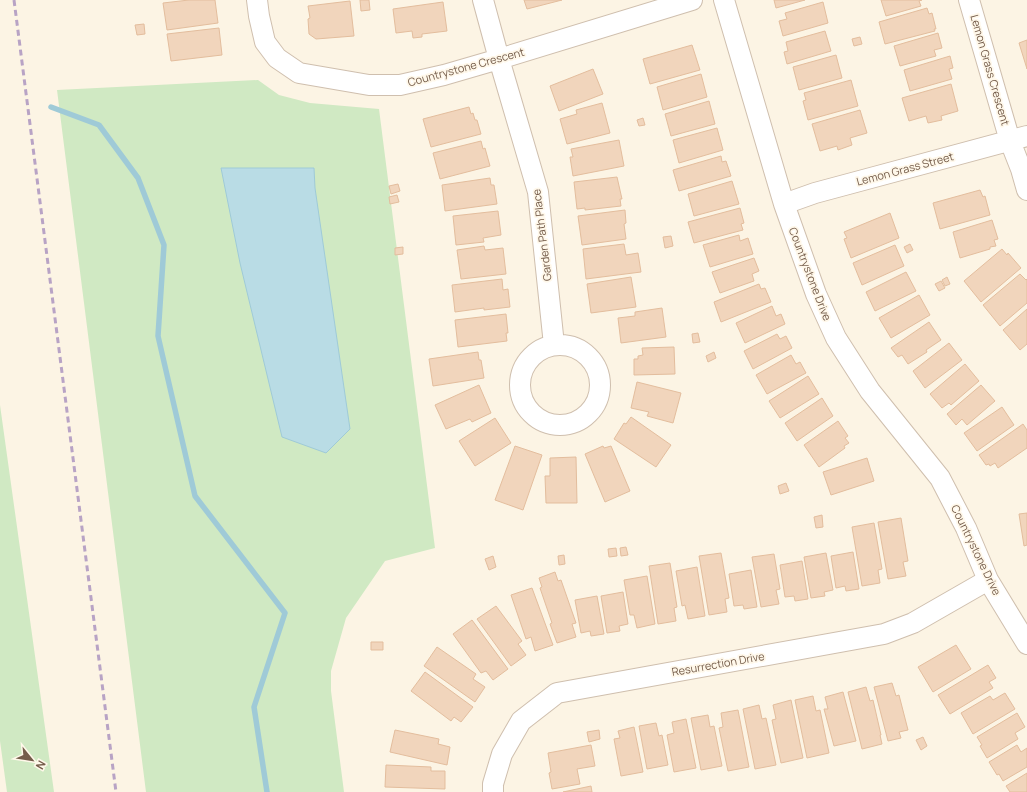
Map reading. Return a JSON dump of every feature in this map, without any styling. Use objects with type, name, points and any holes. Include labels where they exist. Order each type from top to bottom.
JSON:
[{"type":"street","name":"Countrystone Crescent","points":[[257,0],[265,42],[277,58],[300,73],[369,85],[400,85],[444,74],[692,0]]},
{"type":"street","name":"Garden Path Place","points":[[483,0],[538,192],[554,345]]},
{"type":"street","name":"Countrystone Drive","points":[[724,0],[784,204],[816,294],[836,338],[870,391],[940,478],[966,528],[988,580],[1027,644]]},
{"type":"street","name":"Lemon Grass Crescent","points":[[969,0],[1019,138],[1021,169],[1027,190]]},
{"type":"street","name":"Lemon Grass Street","points":[[784,204],[815,193],[1019,138]]},
{"type":"street","name":"Resurrection Drive","points":[[493,792],[493,784],[502,754],[521,721],[557,693],[884,634],[913,623],[988,580]]},
{"type":"green space","points":[[258,80],[279,95],[310,103],[379,109],[435,548],[385,561],[346,618],[331,671],[331,691],[344,792],[146,792],[57,90]]},
{"type":"green space","points":[[0,405],[54,792],[7,792],[0,741]]},
{"type":"water","points":[[221,168],[314,168],[315,188],[350,429],[326,453],[282,437],[240,263]]},
{"type":"building","points":[[189,0],[215,0],[218,23],[167,30],[163,3]]},
{"type":"building","points":[[360,0],[369,0],[370,10],[361,11]]},
{"type":"building","points":[[524,0],[562,0],[527,9]]},
{"type":"building","points":[[774,0],[805,0],[776,8]]},
{"type":"building","points":[[881,0],[922,0],[919,1],[921,6],[886,16]]},
{"type":"building","points":[[350,1],[354,36],[316,39],[309,34],[308,19],[310,18],[308,6]]},
{"type":"building","points":[[443,2],[447,31],[422,34],[422,37],[413,38],[412,31],[396,33],[393,9]]},
{"type":"building","points":[[823,2],[828,23],[783,36],[779,21],[787,19],[785,13]]},
{"type":"building","points":[[927,8],[929,14],[932,13],[936,29],[934,29],[935,31],[885,44],[879,22]]},
{"type":"building","points":[[144,24],[145,34],[137,35],[135,25]]},
{"type":"building","points":[[219,28],[222,55],[171,61],[167,34]]},
{"type":"building","points":[[825,31],[831,51],[787,64],[784,52],[788,51],[786,42]]},
{"type":"building","points":[[938,33],[942,48],[934,50],[936,56],[900,66],[894,46]]},
{"type":"building","points":[[860,37],[862,44],[854,46],[852,39]]},
{"type":"building","points":[[1027,40],[1027,69],[1019,43]]},
{"type":"building","points":[[692,45],[700,70],[650,84],[643,59]]},
{"type":"building","points":[[836,55],[842,78],[799,90],[793,67]]},
{"type":"building","points":[[950,56],[953,68],[949,69],[952,79],[910,91],[904,70]]},
{"type":"building","points":[[593,69],[603,94],[559,111],[550,86]]},
{"type":"building","points":[[701,74],[707,97],[663,110],[657,87]]},
{"type":"building","points":[[851,80],[858,106],[808,120],[803,101],[806,100],[804,93]]},
{"type":"building","points":[[951,84],[958,111],[941,116],[942,120],[928,123],[926,116],[909,121],[902,98]]},
{"type":"building","points":[[709,101],[715,124],[671,136],[665,114]]},
{"type":"building","points":[[602,103],[610,133],[567,144],[560,119],[577,114],[576,110]]},
{"type":"building","points":[[469,107],[471,114],[473,113],[475,120],[477,120],[481,134],[431,147],[423,119]]},
{"type":"building","points":[[860,110],[867,133],[850,138],[852,145],[838,150],[837,146],[820,151],[812,124]]},
{"type":"building","points":[[643,118],[645,125],[639,126],[637,120]]},
{"type":"building","points":[[717,128],[723,150],[679,163],[673,140]]},
{"type":"building","points":[[619,140],[624,166],[573,176],[570,157],[573,157],[571,149]]},
{"type":"building","points":[[481,141],[483,149],[485,148],[490,166],[440,179],[433,153]]},
{"type":"building","points":[[721,156],[722,162],[726,161],[731,176],[679,191],[673,170]]},
{"type":"building","points":[[617,177],[622,199],[620,199],[621,206],[585,210],[585,208],[577,209],[574,182]]},
{"type":"building","points":[[490,178],[491,185],[494,185],[497,204],[445,211],[442,185]]},
{"type":"building","points":[[732,181],[739,204],[694,216],[688,194]]},
{"type":"building","points":[[398,184],[400,191],[391,194],[389,186]]},
{"type":"building","points":[[980,190],[983,197],[985,196],[990,215],[940,229],[933,203]]},
{"type":"building","points":[[397,195],[399,202],[390,204],[389,197]]},
{"type":"building","points":[[740,208],[744,223],[741,224],[743,230],[694,243],[688,222]]},
{"type":"building","points":[[625,210],[626,223],[624,224],[626,239],[582,245],[578,216]]},
{"type":"building","points":[[498,211],[501,235],[483,238],[484,242],[456,245],[453,216]]},
{"type":"building","points":[[890,213],[899,238],[851,258],[844,239],[847,238],[844,232]]},
{"type":"building","points":[[992,220],[998,239],[994,240],[996,246],[960,258],[953,232]]},
{"type":"building","points":[[739,235],[740,241],[748,238],[753,254],[710,267],[703,245]]},
{"type":"building","points":[[671,236],[673,246],[665,248],[663,237]]},
{"type":"building","points":[[624,244],[626,255],[638,253],[641,272],[586,279],[583,249]]},
{"type":"building","points":[[910,244],[913,250],[907,253],[904,247]]},
{"type":"building","points":[[895,245],[904,266],[862,285],[853,263]]},
{"type":"building","points":[[484,246],[485,250],[503,248],[506,274],[461,279],[457,250]]},
{"type":"building","points":[[403,247],[403,254],[395,255],[395,248]]},
{"type":"building","points":[[1002,249],[1007,255],[1008,253],[1021,268],[981,302],[964,281]]},
{"type":"building","points":[[754,258],[759,271],[752,274],[754,281],[720,293],[712,272]]},
{"type":"building","points":[[906,272],[916,291],[875,311],[866,292]]},
{"type":"building","points":[[1020,274],[1026,280],[1027,279],[1027,303],[1000,326],[983,305]]},
{"type":"building","points":[[631,277],[636,307],[591,313],[587,284]]},
{"type":"building","points":[[947,277],[950,284],[945,286],[942,280]]},
{"type":"building","points":[[502,279],[503,290],[508,289],[510,307],[484,310],[484,308],[455,312],[452,285]]},
{"type":"building","points":[[941,281],[945,288],[939,291],[935,284]]},
{"type":"building","points":[[759,284],[761,289],[765,288],[771,302],[721,322],[714,302]]},
{"type":"building","points":[[919,295],[930,315],[891,338],[879,318]]},
{"type":"building","points":[[772,306],[776,316],[781,314],[785,324],[745,343],[736,323]]},
{"type":"building","points":[[662,308],[666,337],[621,343],[618,318],[635,316],[635,312]]},
{"type":"building","points":[[1027,309],[1027,344],[1020,350],[1003,330]]},
{"type":"building","points":[[506,314],[508,333],[506,333],[507,341],[458,347],[455,320]]},
{"type":"building","points":[[929,322],[941,340],[926,350],[927,352],[908,364],[902,355],[898,357],[891,348]]},
{"type":"building","points":[[698,333],[700,342],[693,343],[692,334]]},
{"type":"building","points":[[777,334],[780,339],[786,336],[792,348],[753,369],[744,351]]},
{"type":"building","points":[[949,343],[962,360],[925,388],[913,371]]},
{"type":"building","points":[[674,347],[675,374],[634,375],[634,359],[638,359],[638,356],[643,355],[642,348]]},
{"type":"building","points":[[478,352],[484,378],[433,386],[429,359]]},
{"type":"building","points":[[714,352],[716,358],[708,362],[706,356]]},
{"type":"building","points":[[791,355],[796,364],[800,362],[806,373],[767,394],[756,375]]},
{"type":"building","points":[[965,364],[979,381],[951,405],[949,403],[942,408],[930,394]]},
{"type":"building","points":[[808,376],[819,394],[780,418],[769,401]]},
{"type":"building","points":[[637,382],[681,393],[673,423],[647,416],[649,412],[631,408]]},
{"type":"building","points":[[479,385],[491,413],[472,422],[470,419],[446,429],[435,405]]},
{"type":"building","points":[[981,385],[995,401],[967,425],[962,419],[956,425],[947,414]]},
{"type":"building","points":[[822,398],[833,416],[797,441],[785,423]]},
{"type":"building","points":[[1002,407],[1014,425],[977,451],[964,433]]},
{"type":"building","points":[[631,417],[671,445],[656,467],[614,439],[624,423],[626,424]]},
{"type":"building","points":[[495,418],[511,443],[475,466],[459,441]]},
{"type":"building","points":[[838,421],[848,436],[845,438],[849,443],[844,446],[845,448],[819,467],[804,445]]},
{"type":"building","points":[[1023,424],[1027,430],[1027,448],[998,468],[995,463],[990,466],[989,464],[986,465],[979,455]]},
{"type":"building","points":[[515,446],[542,455],[523,510],[495,500]]},
{"type":"building","points":[[603,446],[604,448],[611,446],[630,491],[605,502],[585,454]]},
{"type":"building","points":[[576,457],[577,503],[546,503],[545,476],[550,476],[550,458]]},
{"type":"building","points":[[867,458],[874,481],[831,495],[823,472]]},
{"type":"building","points":[[786,483],[789,491],[780,494],[778,486]]},
{"type":"building","points":[[1027,513],[1027,545],[1024,546],[1019,514]]},
{"type":"building","points":[[822,515],[823,527],[816,528],[814,517]]},
{"type":"building","points":[[901,518],[908,561],[903,562],[906,576],[888,579],[878,522]]},
{"type":"building","points":[[874,523],[882,569],[878,570],[880,583],[862,586],[852,527]]},
{"type":"building","points":[[626,547],[628,555],[621,556],[620,548]]},
{"type":"building","points":[[616,548],[617,556],[609,557],[608,549]]},
{"type":"building","points":[[853,552],[859,589],[846,591],[845,586],[836,588],[831,556]]},
{"type":"building","points":[[721,553],[729,598],[725,599],[727,612],[709,615],[699,556]]},
{"type":"building","points":[[826,553],[833,590],[824,592],[825,596],[811,598],[804,557]]},
{"type":"building","points":[[774,554],[780,589],[776,590],[779,604],[761,607],[752,557]]},
{"type":"building","points":[[564,555],[565,564],[559,565],[558,556]]},
{"type":"building","points":[[493,556],[496,567],[489,570],[485,559]]},
{"type":"building","points":[[802,561],[808,599],[795,601],[794,596],[785,597],[780,565]]},
{"type":"building","points":[[670,563],[677,607],[674,608],[676,621],[658,624],[649,566]]},
{"type":"building","points":[[697,567],[705,616],[688,619],[685,605],[682,606],[676,571]]},
{"type":"building","points":[[751,570],[757,607],[744,609],[743,605],[734,606],[729,574]]},
{"type":"building","points":[[555,572],[558,581],[561,580],[576,623],[572,624],[576,637],[557,643],[540,588],[542,587],[539,578]]},
{"type":"building","points":[[647,576],[655,624],[637,628],[634,615],[630,615],[624,580]]},
{"type":"building","points":[[532,588],[553,645],[535,651],[531,637],[526,639],[511,595]]},
{"type":"building","points":[[623,592],[628,624],[619,626],[620,631],[607,633],[601,596]]},
{"type":"building","points":[[597,596],[604,634],[591,636],[590,631],[581,633],[575,600]]},
{"type":"building","points":[[496,606],[522,641],[518,644],[526,655],[511,666],[477,619]]},
{"type":"building","points":[[472,620],[508,669],[493,680],[486,671],[481,673],[453,634]]},
{"type":"building","points":[[371,642],[383,642],[383,650],[371,650]]},
{"type":"building","points":[[956,645],[971,669],[933,692],[918,667]]},
{"type":"building","points":[[437,647],[476,674],[473,679],[485,687],[475,702],[424,666]]},
{"type":"building","points":[[988,665],[996,678],[989,682],[993,688],[950,714],[938,695]]},
{"type":"building","points":[[425,672],[473,707],[461,722],[454,717],[451,721],[411,691]]},
{"type":"building","points":[[892,683],[896,696],[899,695],[908,730],[899,732],[901,738],[888,741],[874,687]]},
{"type":"building","points":[[866,687],[870,701],[873,700],[882,744],[862,749],[848,692]]},
{"type":"building","points":[[843,692],[856,741],[834,746],[824,709],[828,709],[825,697]]},
{"type":"building","points":[[1005,693],[1015,709],[973,734],[961,713],[990,696],[993,700]]},
{"type":"building","points":[[813,696],[816,711],[820,710],[829,753],[807,758],[795,700]]},
{"type":"building","points":[[791,700],[803,758],[781,763],[772,720],[776,719],[773,705]]},
{"type":"building","points":[[759,705],[762,719],[766,718],[776,765],[755,769],[743,709]]},
{"type":"building","points":[[738,710],[749,767],[728,771],[719,728],[723,727],[721,713]]},
{"type":"building","points":[[1017,713],[1025,727],[1015,733],[1018,739],[987,758],[977,737]]},
{"type":"building","points":[[708,715],[710,727],[714,726],[722,766],[701,770],[691,718]]},
{"type":"building","points":[[686,719],[696,768],[674,772],[667,735],[674,733],[672,722]]},
{"type":"building","points":[[656,723],[659,736],[662,735],[668,765],[647,769],[639,726]]},
{"type":"building","points":[[634,727],[643,772],[621,776],[614,739],[620,738],[618,731]]},
{"type":"building","points":[[395,730],[439,739],[438,744],[450,747],[447,765],[390,752]]},
{"type":"building","points":[[599,730],[600,739],[589,742],[587,732]]},
{"type":"building","points":[[923,737],[927,746],[921,750],[916,740]]},
{"type":"building","points":[[591,745],[595,766],[577,769],[580,784],[552,789],[549,773],[551,772],[548,753]]},
{"type":"building","points":[[1017,745],[1021,752],[1027,748],[1027,767],[1003,781],[999,774],[997,775],[989,762]]},
{"type":"building","points":[[386,765],[431,767],[431,771],[445,771],[445,789],[385,787]]},
{"type":"building","points":[[1027,773],[1027,792],[1010,792],[1006,786]]},
{"type":"building","points":[[591,786],[592,792],[563,792]]},
{"type":"waterway","points":[[51,107],[99,125],[138,178],[164,245],[158,336],[195,496],[285,613],[254,707],[267,792]]},
{"type":"railway","points":[[14,0],[116,792]]}]
